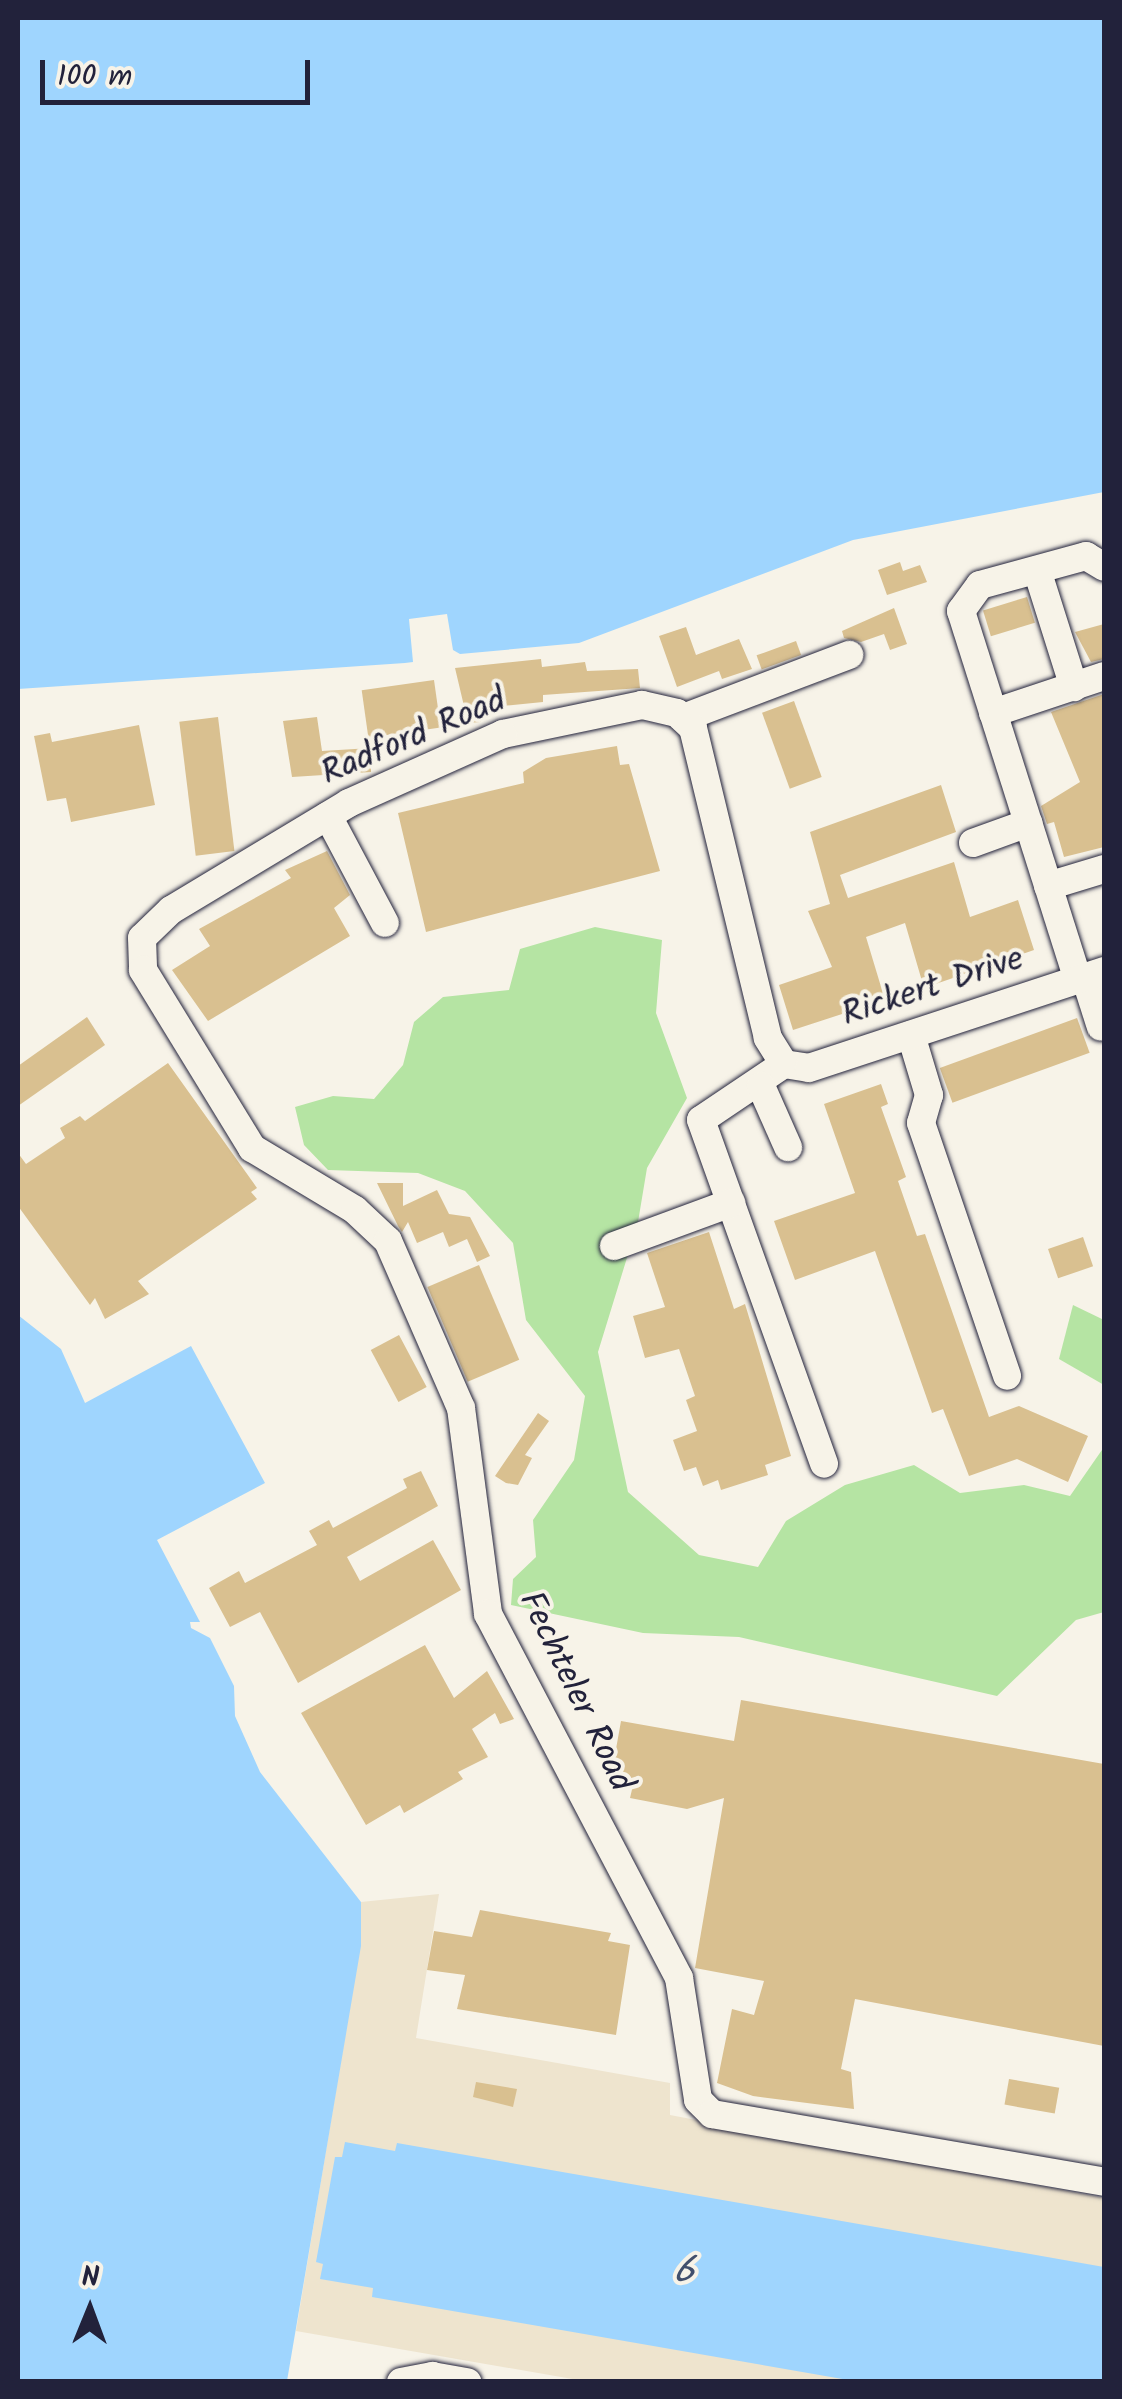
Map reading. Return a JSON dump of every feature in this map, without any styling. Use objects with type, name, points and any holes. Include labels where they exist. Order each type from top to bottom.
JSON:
[{"type":"street","points":[[1101,1027],[1089,976],[1048,886],[961,611],[980,585],[1086,556],[1104,567]]},
{"type":"street","points":[[1037,570],[1074,686]]},
{"type":"street","points":[[824,1464],[701,1120],[761,1086],[784,1064],[768,1038],[693,728],[683,718],[849,655]]},
{"type":"street","points":[[994,713],[1104,676]]},
{"type":"street","name":"Radford Road","points":[[142,938],[170,910],[328,816],[503,734],[642,704],[683,718]]},
{"type":"street","points":[[328,816],[385,924]]},
{"type":"street","points":[[973,844],[1028,823]]},
{"type":"street","points":[[1048,886],[1104,870]]},
{"type":"street","name":"Fechteler Road","points":[[142,938],[142,970],[252,1148],[355,1210],[388,1241],[461,1408],[488,1614],[679,1978],[698,2100],[712,2114],[1104,2182]]},
{"type":"street","name":"Rickert Drive","points":[[784,1064],[810,1068],[1089,976]]},
{"type":"street","points":[[911,1035],[930,1094],[921,1123],[1007,1376]]},
{"type":"street","points":[[761,1086],[788,1147]]},
{"type":"street","points":[[614,1246],[731,1203]]},
{"type":"street","points":[[401,2382],[432,2376],[467,2382]]},
{"type":"shaded area","points":[[439,1894],[416,2038],[670,2083],[670,2115],[1104,2198],[1104,2381],[584,2381],[296,2331],[360,1946],[361,1902]]},
{"type":"green space","points":[[595,927],[662,940],[656,1013],[687,1098],[647,1168],[638,1222],[598,1352],[628,1492],[699,1555],[758,1567],[786,1521],[845,1485],[914,1465],[960,1493],[1024,1485],[1070,1496],[1104,1447],[1104,1612],[1076,1620],[997,1696],[739,1637],[643,1633],[511,1605],[513,1579],[536,1557],[533,1520],[574,1460],[585,1396],[526,1320],[513,1243],[465,1191],[418,1173],[328,1170],[304,1145],[295,1107],[333,1096],[374,1099],[403,1065],[414,1022],[443,997],[509,990],[520,949]]},
{"type":"green space","points":[[1073,1305],[1104,1320],[1104,1385],[1059,1359]]},
{"type":"water","points":[[18,18],[1104,18],[1104,492],[853,540],[579,643],[460,654],[453,650],[447,614],[409,619],[413,662],[18,689]]},
{"type":"water","points":[[18,1315],[61,1349],[85,1403],[191,1346],[265,1483],[157,1540],[200,1622],[190,1622],[191,1628],[210,1638],[234,1686],[235,1716],[260,1772],[361,1902],[361,1946],[287,2381],[18,2381]]},
{"type":"water","name":"6","points":[[345,2142],[395,2151],[397,2143],[1104,2267],[1104,2381],[854,2381],[372,2297],[373,2288],[320,2279],[323,2264],[316,2262],[335,2157],[342,2157]]},
{"type":"building","points":[[900,562],[903,571],[920,565],[927,582],[887,595],[878,570]]},
{"type":"building","points":[[1027,597],[1035,623],[991,636],[983,610]]},
{"type":"building","points":[[894,608],[907,644],[890,650],[884,634],[861,642],[844,638],[842,631]]},
{"type":"building","points":[[1104,624],[1104,659],[1091,662],[1075,632]]},
{"type":"building","points":[[686,627],[696,655],[739,639],[752,669],[722,679],[719,671],[677,687],[659,636]]},
{"type":"building","points":[[796,641],[801,655],[762,669],[757,655]]},
{"type":"building","points":[[541,659],[542,667],[585,662],[587,671],[638,669],[640,688],[543,695],[543,702],[481,708],[481,722],[468,723],[455,668]]},
{"type":"building","points":[[434,680],[441,728],[368,738],[362,690]]},
{"type":"building","points":[[1104,694],[1104,847],[1064,857],[1054,822],[1047,824],[1041,806],[1080,782],[1051,712]]},
{"type":"building","points":[[794,701],[822,777],[790,789],[762,713]]},
{"type":"building","points":[[218,717],[234,851],[196,856],[179,722]]},
{"type":"building","points":[[317,717],[322,751],[371,748],[371,772],[292,777],[283,721]]},
{"type":"building","points":[[139,725],[155,805],[71,822],[66,798],[47,801],[34,736],[50,733],[52,742]]},
{"type":"building","points":[[617,746],[620,765],[629,764],[660,871],[426,932],[398,813],[524,783],[523,772],[546,758]]},
{"type":"building","points":[[941,785],[956,832],[840,875],[848,898],[954,862],[970,917],[1018,900],[1034,950],[924,988],[905,923],[866,937],[885,1000],[793,1030],[779,985],[832,967],[808,911],[830,904],[810,832]]},
{"type":"building","points":[[327,851],[350,895],[334,908],[350,936],[208,1021],[172,970],[210,946],[199,929],[291,878],[285,870]]},
{"type":"building","points":[[87,1017],[105,1045],[18,1106],[18,1066]]},
{"type":"building","points":[[1077,1018],[1090,1053],[952,1103],[940,1068]]},
{"type":"building","points":[[168,1063],[257,1188],[251,1192],[257,1199],[138,1281],[149,1294],[105,1319],[95,1298],[90,1305],[18,1206],[18,1153],[26,1164],[65,1138],[60,1128],[80,1116],[85,1121]]},
{"type":"building","points":[[881,1084],[888,1104],[881,1107],[906,1177],[898,1181],[917,1236],[925,1234],[989,1417],[1019,1406],[1088,1436],[1068,1482],[1017,1459],[969,1476],[943,1409],[932,1413],[875,1251],[795,1280],[774,1221],[855,1193],[824,1104]]},
{"type":"building","points":[[377,1183],[403,1183],[403,1206],[437,1190],[449,1214],[470,1217],[490,1256],[477,1262],[467,1239],[449,1247],[443,1232],[417,1243],[408,1222],[402,1232],[398,1226]]},
{"type":"building","points":[[709,1232],[734,1309],[745,1304],[791,1456],[765,1465],[768,1475],[721,1490],[718,1480],[703,1486],[696,1467],[684,1471],[673,1440],[697,1431],[686,1400],[695,1396],[679,1349],[645,1358],[633,1316],[665,1307],[647,1253]]},
{"type":"building","points":[[1083,1237],[1093,1266],[1058,1278],[1048,1249]]},
{"type":"building","points":[[479,1265],[519,1360],[468,1382],[427,1287]]},
{"type":"building","points":[[399,1335],[427,1387],[398,1402],[371,1350]]},
{"type":"building","points":[[538,1413],[549,1421],[525,1455],[532,1458],[518,1485],[506,1483],[495,1476]]},
{"type":"building","points":[[421,1471],[438,1506],[347,1557],[360,1581],[433,1540],[461,1590],[298,1683],[260,1612],[230,1627],[209,1588],[239,1571],[245,1583],[317,1545],[309,1531],[329,1520],[333,1528],[407,1488],[403,1479]]},
{"type":"building","points":[[425,1645],[454,1698],[487,1671],[514,1719],[500,1724],[495,1713],[472,1729],[488,1757],[458,1772],[463,1779],[404,1813],[400,1805],[366,1825],[301,1713]]},
{"type":"building","points":[[741,1700],[1104,1764],[1104,2046],[855,1999],[841,2069],[851,2072],[854,2109],[753,2096],[717,2083],[732,2009],[754,2015],[764,1981],[695,1968],[724,1798],[687,1809],[630,1798],[634,1781],[611,1777],[621,1721],[734,1741]]},
{"type":"building","points":[[480,1910],[611,1933],[608,1941],[630,1945],[616,2035],[457,2009],[465,1975],[427,1970],[434,1931],[472,1937]]},
{"type":"building","points":[[1009,2079],[1059,2088],[1055,2113],[1004,2105]]},
{"type":"building","points":[[476,2082],[517,2089],[513,2107],[473,2097]]}]
